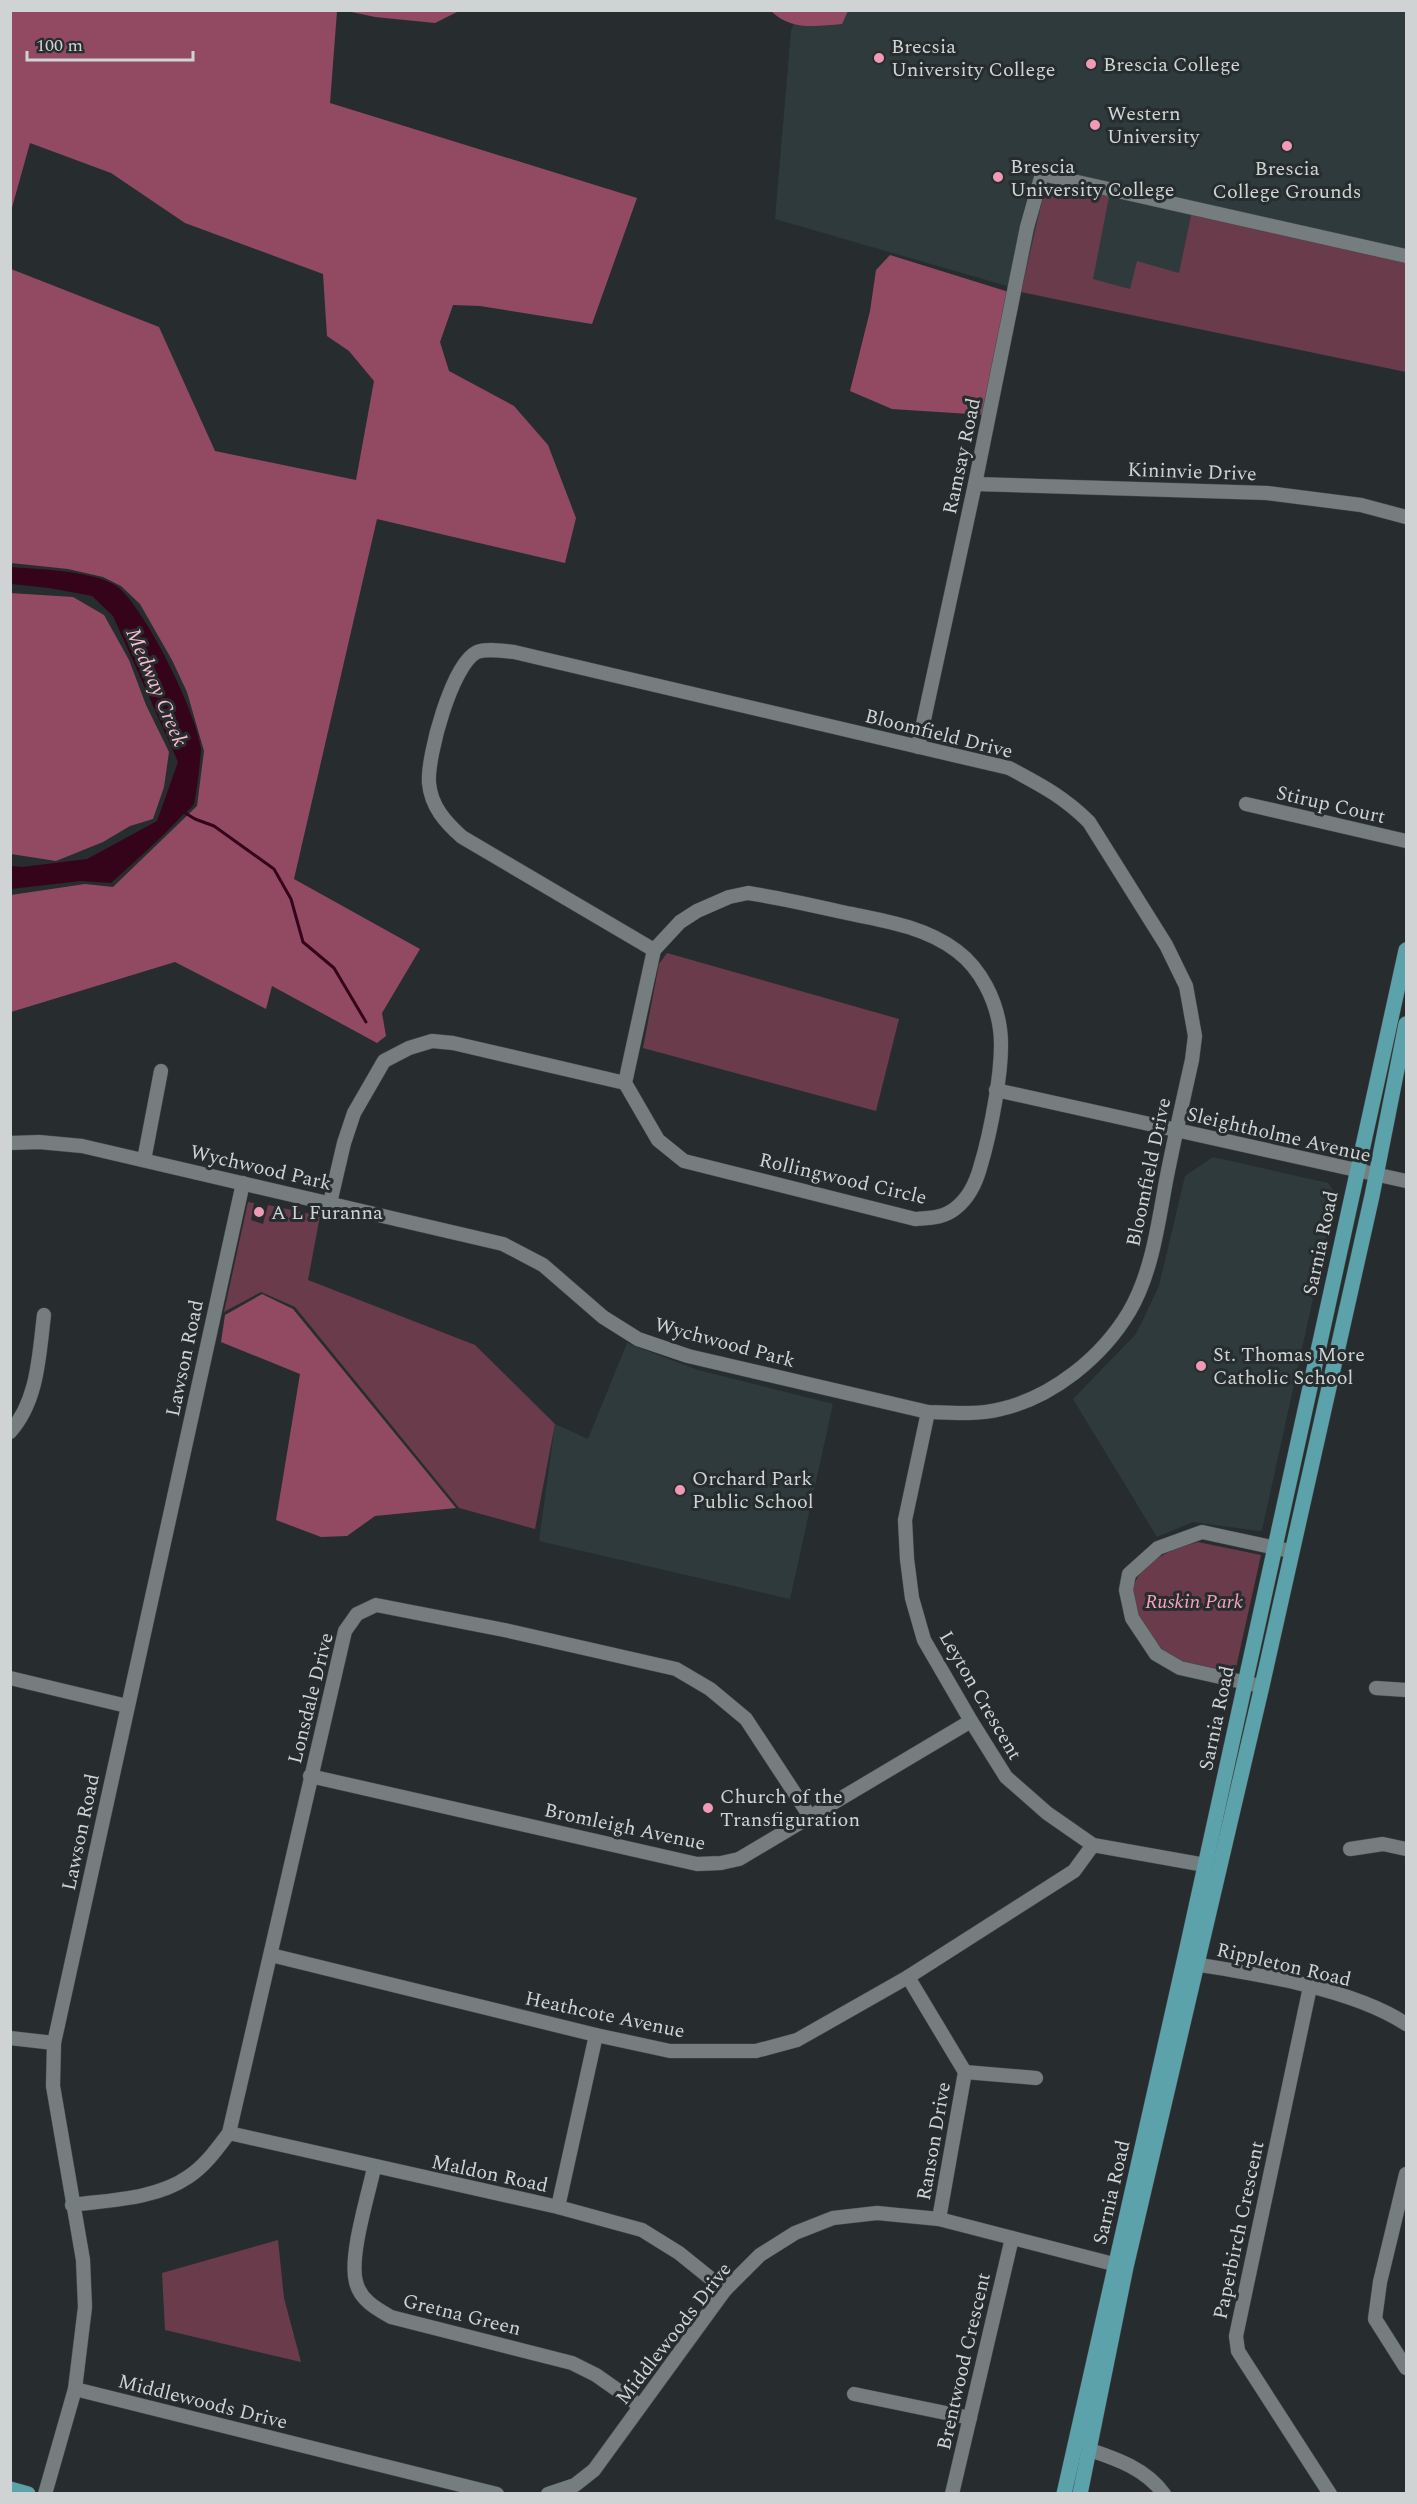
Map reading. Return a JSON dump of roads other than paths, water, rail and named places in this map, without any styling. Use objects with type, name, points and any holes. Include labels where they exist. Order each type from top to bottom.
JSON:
[{"type":"main road","name":"Sarnia Road","points":[[1191,1964],[1205,1865],[1407,950]]},
{"type":"main road","name":"Sarnia Road","points":[[1064,2493],[1121,2266],[1191,1964],[1262,1686],[1290,1551],[1376,1176],[1407,1024]]},
{"type":"main road","name":"Sarnia Road","points":[[1080,2493],[1090,2450],[1121,2266]]},
{"type":"main road","points":[[10,2489],[28,2493]]},
{"type":"street","name":"Ramsay Road","points":[[918,747],[975,484],[1027,227],[1042,174],[1407,256]]},
{"type":"street","name":"Kininvie Drive","points":[[975,484],[1267,493],[1361,505],[1407,517]]},
{"type":"street","name":"Bloomfield Drive","points":[[654,950],[462,837],[445,822],[434,804],[429,784],[429,765],[449,693],[459,670],[468,658],[479,651],[514,651],[1010,768],[1058,794],[1089,822],[1166,945],[1186,986],[1195,1036],[1146,1272],[1129,1311],[1104,1344],[1072,1374],[1041,1395],[1000,1410],[963,1413],[928,1412]]},
{"type":"street","name":"Stirup Court","points":[[1246,804],[1407,841]]},
{"type":"street","name":"Rollingwood Circle","points":[[625,1083],[658,1140],[684,1161],[915,1219],[937,1218],[956,1209],[970,1192],[980,1170],[1001,1056],[1000,1030],[996,1011],[983,981],[972,965],[957,951],[922,932],[880,920],[748,893],[729,897],[697,910],[680,922],[654,950]]},
{"type":"street","points":[[330,1203],[344,1143],[363,1094],[384,1061],[410,1048],[432,1041],[453,1043],[625,1083],[654,950]]},
{"type":"street","points":[[144,1160],[161,1071]]},
{"type":"street","name":"Sleightholme Avenue","points":[[996,1090],[1357,1172],[1407,1181]]},
{"type":"street","name":"Wychwood Park","points":[[10,1143],[39,1142],[82,1146],[503,1244],[543,1265],[603,1317],[621,1329],[661,1347],[735,1367],[928,1412]]},
{"type":"street","name":"Lawson Road","points":[[45,2493],[75,2389],[85,2307],[83,2260],[53,2086],[54,2043],[243,1183]]},
{"type":"street","points":[[10,1432],[26,1409],[38,1367],[44,1315]]},
{"type":"street","name":"Leyton Crescent","points":[[928,1412],[905,1520],[912,1598],[924,1640],[971,1721],[1006,1777],[1047,1813],[1093,1845],[1205,1865]]},
{"type":"street","points":[[1262,1686],[1180,1668],[1156,1654],[1132,1618],[1126,1590],[1129,1574],[1158,1548],[1202,1532],[1290,1551]]},
{"type":"street","name":"Lonsdale Drive","points":[[72,2205],[131,2197],[171,2187],[207,2161],[229,2133],[345,1631],[357,1614],[375,1605],[509,1631],[676,1670],[710,1689],[746,1719],[809,1815]]},
{"type":"street","points":[[10,1678],[127,1706]]},
{"type":"street","points":[[1376,1688],[1407,1690]]},
{"type":"street","name":"Bromleigh Avenue","points":[[310,1776],[697,1864],[721,1863],[739,1859],[809,1815],[971,1721]]},
{"type":"street","points":[[1350,1849],[1383,1844],[1407,1849]]},
{"type":"street","name":"Heathcote Avenue","points":[[271,1955],[596,2036],[670,2051],[756,2051],[797,2040],[908,1977],[1074,1871],[1093,1845]]},
{"type":"street","name":"Rippleton Road","points":[[1191,1964],[1310,1987],[1355,1999],[1406,2022]]},
{"type":"street","name":"Ranson Drive","points":[[908,1977],[965,2072],[939,2219]]},
{"type":"street","name":"Paperbirch Crescent","points":[[1310,1987],[1236,2336],[1238,2351],[1330,2493]]},
{"type":"street","points":[[558,2207],[596,2036]]},
{"type":"street","points":[[10,2038],[54,2043]]},
{"type":"street","points":[[965,2072],[1036,2078]]},
{"type":"street","name":"Maldon Road","points":[[229,2133],[374,2168],[558,2207],[642,2230],[679,2253],[725,2290]]},
{"type":"street","name":"Gretna Green","points":[[374,2168],[354,2259],[356,2283],[369,2305],[391,2317],[572,2362],[596,2375],[640,2406]]},
{"type":"street","points":[[1407,2174],[1380,2282],[1375,2319],[1407,2368]]},
{"type":"street","name":"Middlewoods Drive","points":[[548,2493],[580,2489],[725,2290],[760,2256],[795,2233],[833,2218],[877,2213],[939,2219],[1121,2266]]},
{"type":"street","name":"Brentwood Crescent","points":[[952,2493],[1012,2238]]},
{"type":"street","name":"Middlewoods Drive","points":[[75,2389],[497,2493]]},
{"type":"street","points":[[854,2394],[970,2418]]},
{"type":"street","points":[[1090,2450],[1124,2461],[1158,2485],[1164,2493]]},
{"type":"water","name":"Medway Creek","points":[[11,567],[82,574],[96,577],[118,587],[130,600],[156,639],[180,688],[197,732],[201,749],[194,804],[111,883],[81,881],[11,889],[11,866],[22,867],[87,859],[157,821],[178,762],[113,616],[92,596],[11,584]]},
{"type":"waterway","points":[[182,811],[214,826],[274,869],[291,899],[303,942],[334,968],[366,1022]]},
{"type":"place","name":"Brecsia University College","points":[[879,58]]},
{"type":"place","name":"Brescia College","points":[[1091,64]]},
{"type":"place","name":"Western University","points":[[1095,125]]},
{"type":"place","name":"Brescia College Grounds","points":[[1287,146]]},
{"type":"place","name":"Brescia University College","points":[[998,177]]},
{"type":"place","name":"A L Furanna","points":[[259,1212]]},
{"type":"place","name":"St. Thomas More Catholic School","points":[[1201,1366]]},
{"type":"place","name":"Orchard Park Public School","points":[[680,1490]]},
{"type":"place","name":"Church of the Transfiguration","points":[[708,1808]]},
{"type":"park label","name":"Ruskin Park","points":[[1194,1601]]}]
